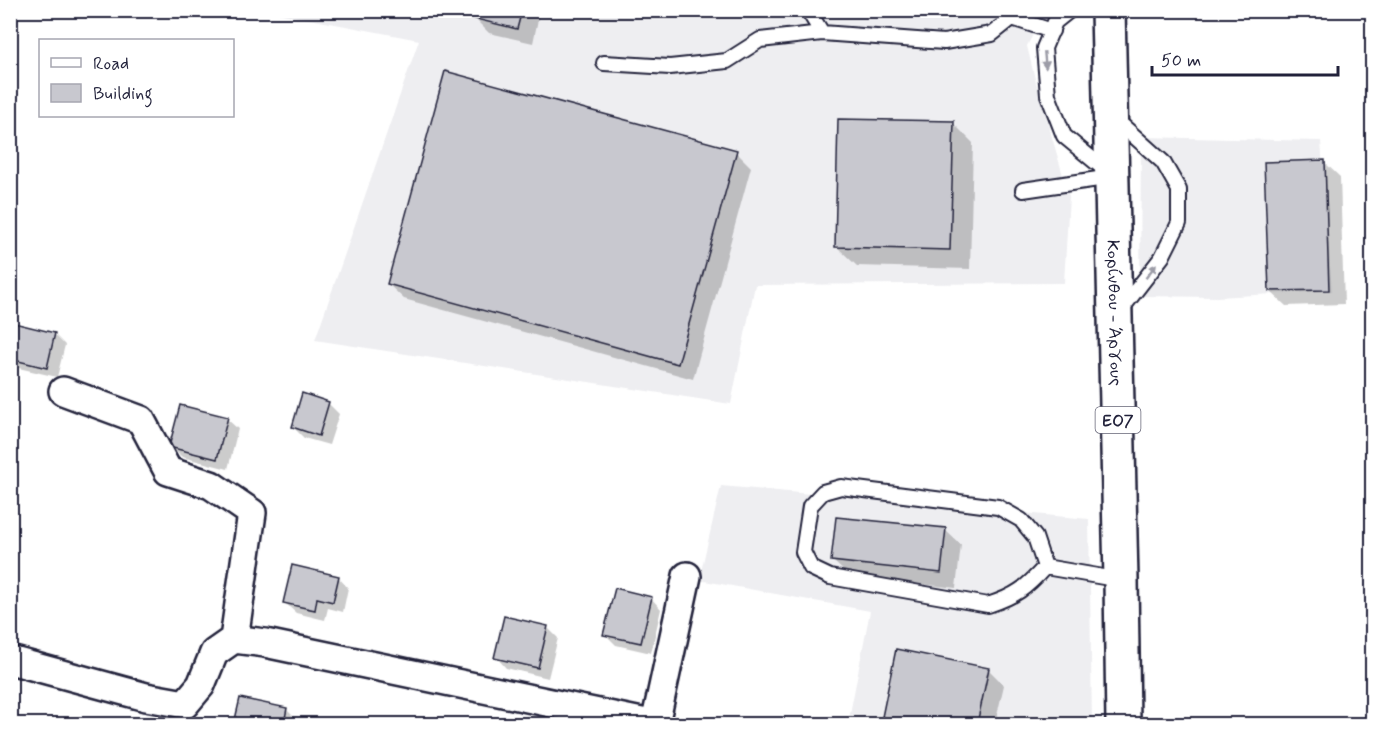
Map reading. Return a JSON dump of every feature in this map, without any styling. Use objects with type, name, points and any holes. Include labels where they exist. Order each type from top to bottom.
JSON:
[{"type":"main road","name":"Κορίνθου - Άργους","points":[[1108,10],[1123,724]]},
{"type":"street","points":[[63,391],[141,420],[168,471],[211,486],[252,513],[234,639]]},
{"type":"street","points":[[655,724],[687,576]]},
{"type":"street","points":[[10,660],[146,698],[183,714],[201,685],[214,653],[234,639],[265,643],[651,724]]},
{"type":"lane","points":[[807,10],[822,33]]},
{"type":"lane","points":[[1070,10],[1056,22],[1044,48],[1048,95],[1064,135],[1112,177]]},
{"type":"lane","points":[[604,63],[670,67],[727,61],[760,40],[822,33],[944,42],[992,34],[1012,14],[1052,31]]},
{"type":"lane","points":[[1111,116],[1163,162],[1179,190],[1179,224],[1162,257],[1116,318]]},
{"type":"lane","points":[[1023,190],[1112,177]]},
{"type":"lane","points":[[841,487],[998,507],[1021,520],[1035,537],[1045,567],[1027,586],[1006,599],[988,605],[830,577],[811,568],[803,552],[810,506],[824,492],[841,487]]},
{"type":"lane","points":[[1045,567],[1121,580]]},
{"type":"shaded area","points":[[267,11],[1045,11],[1027,46],[1069,196],[1064,283],[755,285],[731,404],[315,340],[419,40]]},
{"type":"shaded area","points":[[1141,137],[1321,141],[1332,291],[1217,297],[1140,296]]},
{"type":"shaded area","points":[[721,486],[1089,519],[1092,724],[848,724],[870,611],[699,580]]},
{"type":"building","points":[[474,10],[522,10],[517,29],[472,18]]},
{"type":"building","points":[[445,71],[737,150],[678,364],[387,284]]},
{"type":"building","points":[[838,119],[954,121],[950,250],[835,247]]},
{"type":"building","points":[[1325,160],[1329,290],[1269,291],[1264,162]]},
{"type":"building","points":[[10,322],[55,333],[47,368],[10,359]]},
{"type":"building","points":[[302,393],[329,402],[319,436],[292,427]]},
{"type":"building","points":[[180,405],[228,417],[217,459],[169,447]]},
{"type":"building","points":[[836,517],[946,528],[941,573],[831,561]]},
{"type":"building","points":[[292,565],[339,576],[333,602],[317,598],[315,610],[283,603]]},
{"type":"building","points":[[615,588],[652,597],[641,643],[603,635]]},
{"type":"building","points":[[504,616],[548,626],[538,668],[494,658]]},
{"type":"building","points":[[896,649],[989,668],[977,724],[920,724],[882,717]]},
{"type":"building","points":[[240,698],[287,708],[284,724],[234,724]]}]
